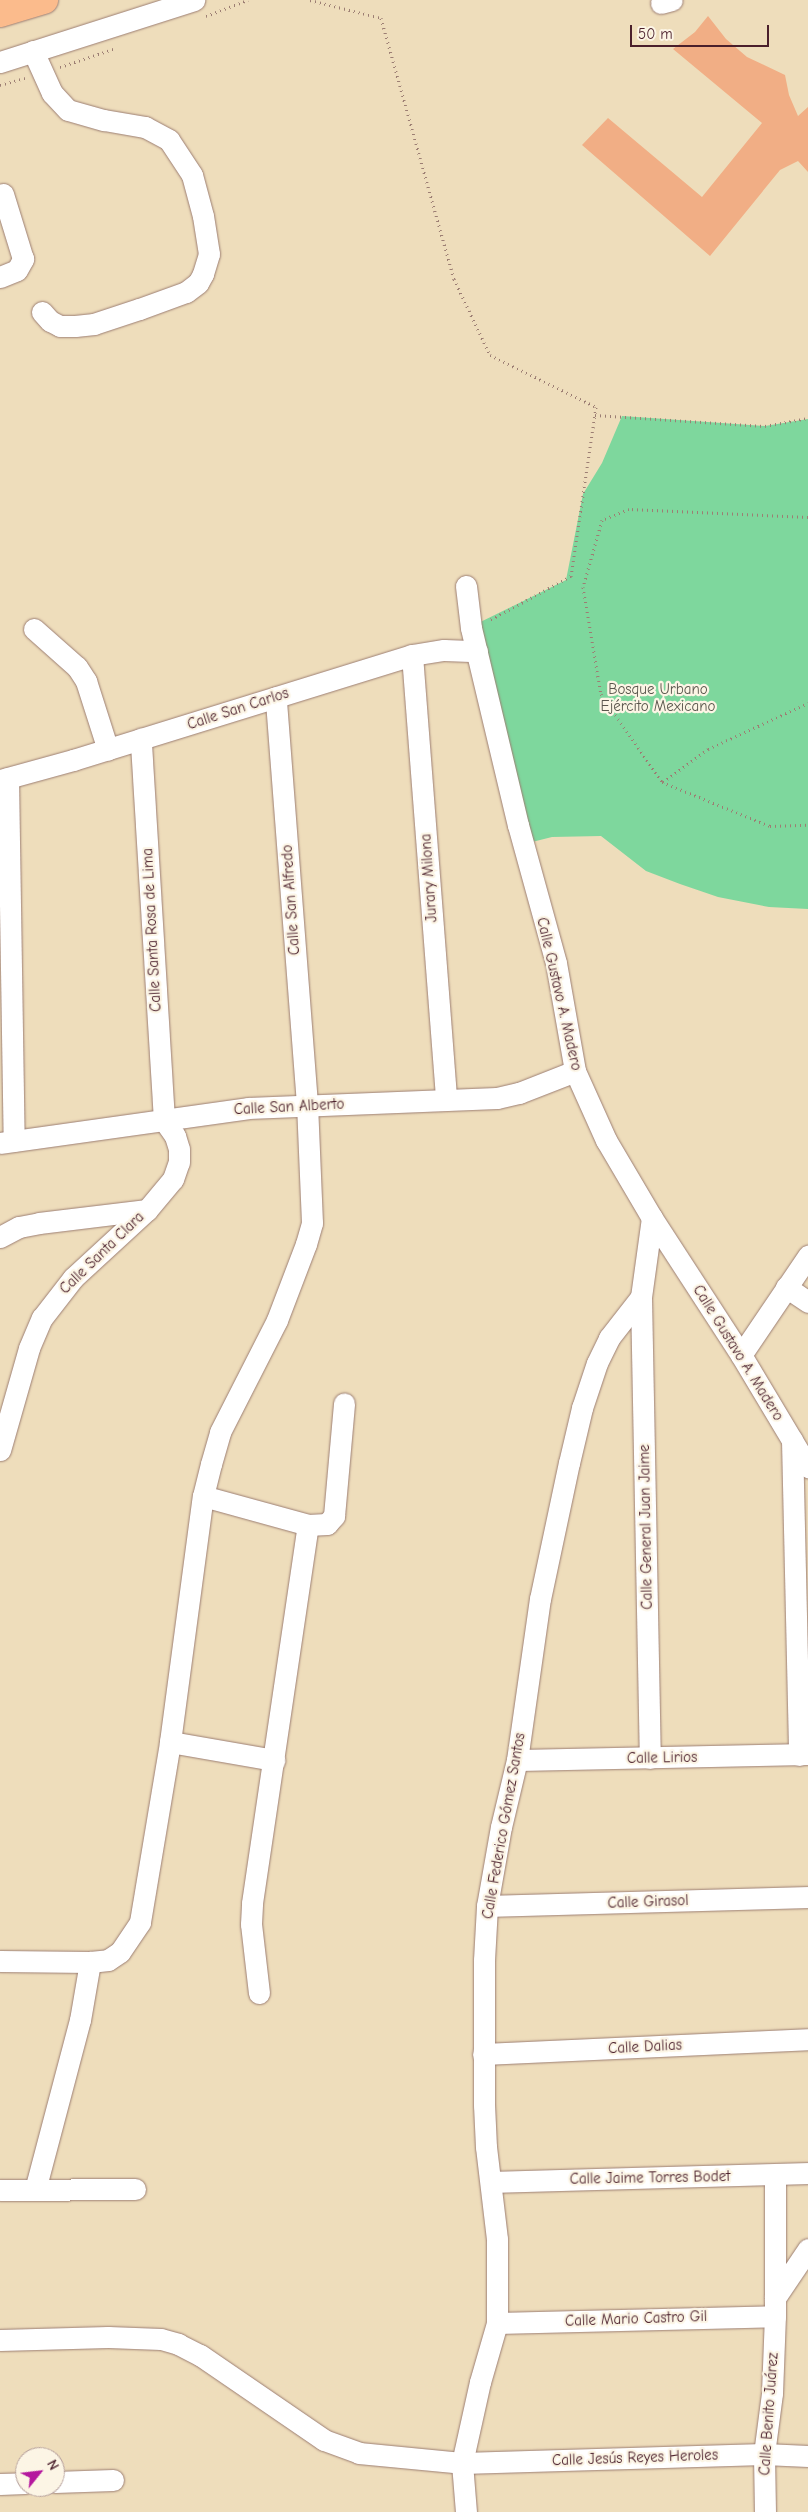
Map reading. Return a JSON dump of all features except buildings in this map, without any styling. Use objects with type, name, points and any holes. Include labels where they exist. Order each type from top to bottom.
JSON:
[{"type":"highway","points":[[0,13],[44,0]]},
{"type":"street","points":[[0,62],[194,0]]},
{"type":"street","points":[[33,52],[52,93],[68,110],[104,120],[145,127],[169,140],[192,175],[203,216],[209,254],[198,283],[186,292],[139,309],[94,324],[75,326],[60,326],[50,321],[42,312]]},
{"type":"street","points":[[0,277],[17,270],[23,259],[3,194]]},
{"type":"street","name":"Calle Gustavo A. Madero","points":[[466,586],[471,628],[518,826],[556,963],[575,1070],[606,1140],[652,1218],[800,1445],[808,1467]]},
{"type":"street","points":[[34,629],[77,667],[86,681],[108,750]]},
{"type":"street","name":"Calle San Carlos","points":[[4,779],[108,750],[412,655],[444,650],[477,651]]},
{"type":"street","name":"Jurary Milona","points":[[412,655],[446,1100]]},
{"type":"street","name":"Calle San Alfredo","points":[[0,1961],[90,1962],[108,1960],[120,1952],[140,1922],[170,1742],[203,1496],[220,1432],[277,1320],[312,1223],[307,1104],[276,697]]},
{"type":"street","name":"Calle Santa Rosa de Lima","points":[[141,739],[164,1120]]},
{"type":"street","points":[[4,779],[7,1142]]},
{"type":"street","name":"Calle San Alberto","points":[[7,1142],[248,1108],[307,1104],[497,1098],[519,1093],[575,1070]]},
{"type":"street","name":"Calle Santa Clara","points":[[0,1450],[29,1348],[42,1318],[73,1278],[147,1210],[173,1179],[179,1162],[179,1149],[175,1136],[164,1120]]},
{"type":"street","points":[[0,1237],[20,1227],[39,1223],[147,1210]]},
{"type":"street","points":[[641,1297],[652,1218]]},
{"type":"street","points":[[741,1355],[808,1256]]},
{"type":"street","points":[[786,1287],[808,1302]]},
{"type":"street","name":"Calle General Juan Jaime","points":[[641,1297],[650,1758]]},
{"type":"street","name":"Calle Federico Gómez Santos","points":[[466,2512],[462,2463],[480,2382],[497,2323],[497,2239],[486,2147],[483,2054],[484,1960],[487,1906],[500,1827],[517,1760],[540,1599],[582,1408],[597,1363],[609,1338],[641,1297]]},
{"type":"street","points":[[203,1496],[308,1525],[327,1524],[334,1516],[344,1403]]},
{"type":"street","points":[[800,1445],[803,1755]]},
{"type":"street","points":[[259,1993],[251,1924],[252,1903],[308,1525]]},
{"type":"street","points":[[170,1742],[274,1760]]},
{"type":"street","name":"Calle Lirios","points":[[517,1760],[803,1755]]},
{"type":"street","name":"Calle Girasol","points":[[487,1906],[808,1897]]},
{"type":"street","points":[[35,2190],[77,2029],[90,1962]]},
{"type":"street","name":"Calle Dalias","points":[[483,2054],[808,2039]]},
{"type":"street","name":"Calle Jaime Torres Bodet","points":[[491,2182],[808,2174]]},
{"type":"street","name":"Calle Benito Juárez","points":[[765,2512],[764,2454],[772,2393],[775,2307],[775,2175]]},
{"type":"street","points":[[0,2190],[135,2189]]},
{"type":"street","points":[[775,2307],[808,2249]]},
{"type":"street","name":"Calle Mario Castro Gil","points":[[497,2323],[775,2307]]},
{"type":"street","name":"Calle Jesús Reyes Heroles","points":[[0,2340],[108,2338],[161,2340],[178,2344],[200,2355],[311,2431],[340,2447],[359,2453],[462,2463],[764,2454],[808,2456]]},
{"type":"street","points":[[65,2482],[113,2480]]},
{"type":"street","points":[[0,2484],[15,2483]]},
{"type":"path","points":[[310,0],[381,18],[454,279],[490,354],[596,407],[571,576],[486,622]]},
{"type":"path","points":[[595,415],[765,426],[808,418]]},
{"type":"path","points":[[808,517],[629,509],[602,520],[584,587],[601,694],[662,782],[770,826],[808,825]]},
{"type":"path","points":[[662,782],[708,748],[808,703]]},
{"type":"green space","name":"Bosque Urbano Ejército Mexicano","points":[[622,416],[765,426],[808,419],[808,909],[769,907],[718,897],[680,884],[646,871],[601,836],[552,837],[528,843],[464,630],[566,580],[583,494],[602,463]]}]
